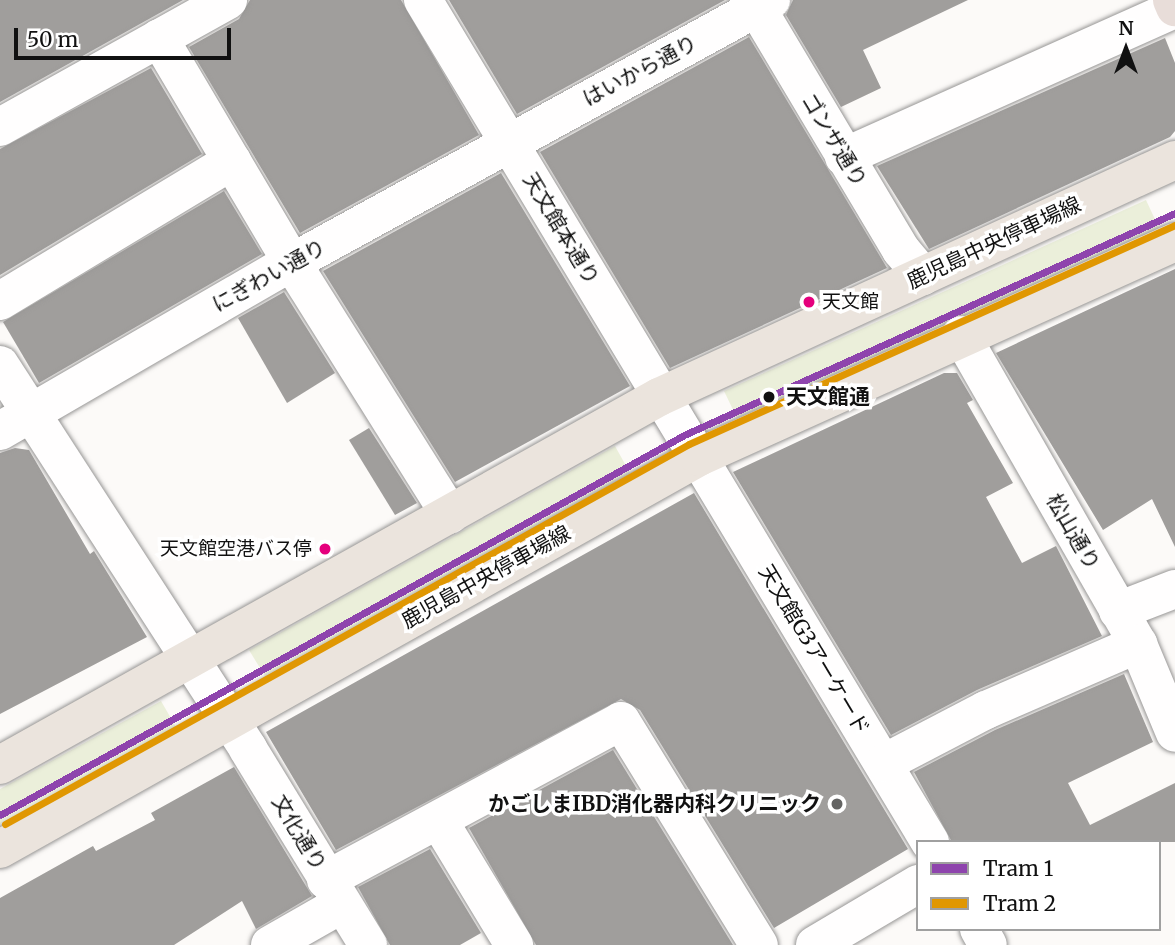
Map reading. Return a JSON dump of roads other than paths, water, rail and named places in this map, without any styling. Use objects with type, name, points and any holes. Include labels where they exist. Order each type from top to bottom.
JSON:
[{"type":"highway","points":[[1172,0],[1175,8]]},
{"type":"main road","name":"鹿児島中央停車場線","points":[[0,765],[659,397],[1175,160]]},
{"type":"main road","name":"鹿児島中央停車場線","points":[[0,849],[699,457],[961,335],[1175,242]]},
{"type":"street","points":[[0,127],[228,0]]},
{"type":"street","name":"天文館本通り","points":[[423,0],[659,397],[699,457]]},
{"type":"street","name":"はいから通り","points":[[509,142],[760,3]]},
{"type":"street","name":"ゴンザ通り","points":[[760,3],[844,157],[901,250],[923,276]]},
{"type":"street","points":[[844,157],[1175,8]]},
{"type":"street","points":[[159,38],[292,263],[450,515]]},
{"type":"street","name":"にぎわい通り","points":[[15,422],[509,142]]},
{"type":"street","points":[[0,301],[232,161]]},
{"type":"street","name":"松山通り","points":[[961,335],[1138,644],[1175,733]]},
{"type":"street","name":"文化通り","points":[[0,365],[15,422],[190,661],[368,945]]},
{"type":"street","name":"天文館G3アーケード","points":[[699,457],[929,840]]},
{"type":"street","points":[[1118,611],[1175,589]]},
{"type":"street","points":[[884,763],[986,710],[1138,644]]},
{"type":"street","points":[[270,945],[334,892],[439,821],[621,721],[759,945]]},
{"type":"street","points":[[439,821],[514,945]]},
{"type":"street","points":[[815,945],[916,885]]},
{"type":"tram line","name":"1","points":[[0,815],[684,435],[1175,213]]},
{"type":"tram line","name":"2","points":[[5,824],[689,444],[1175,225]]},
{"type":"place","name":"天文館","points":[[809,302]]},
{"type":"place","name":"天文館通","points":[[769,397]]},
{"type":"place","name":"天文館空港バス停","points":[[325,549]]},
{"type":"place","name":"かごしまIBD消化器内科クリニック","points":[[837,804]]}]
